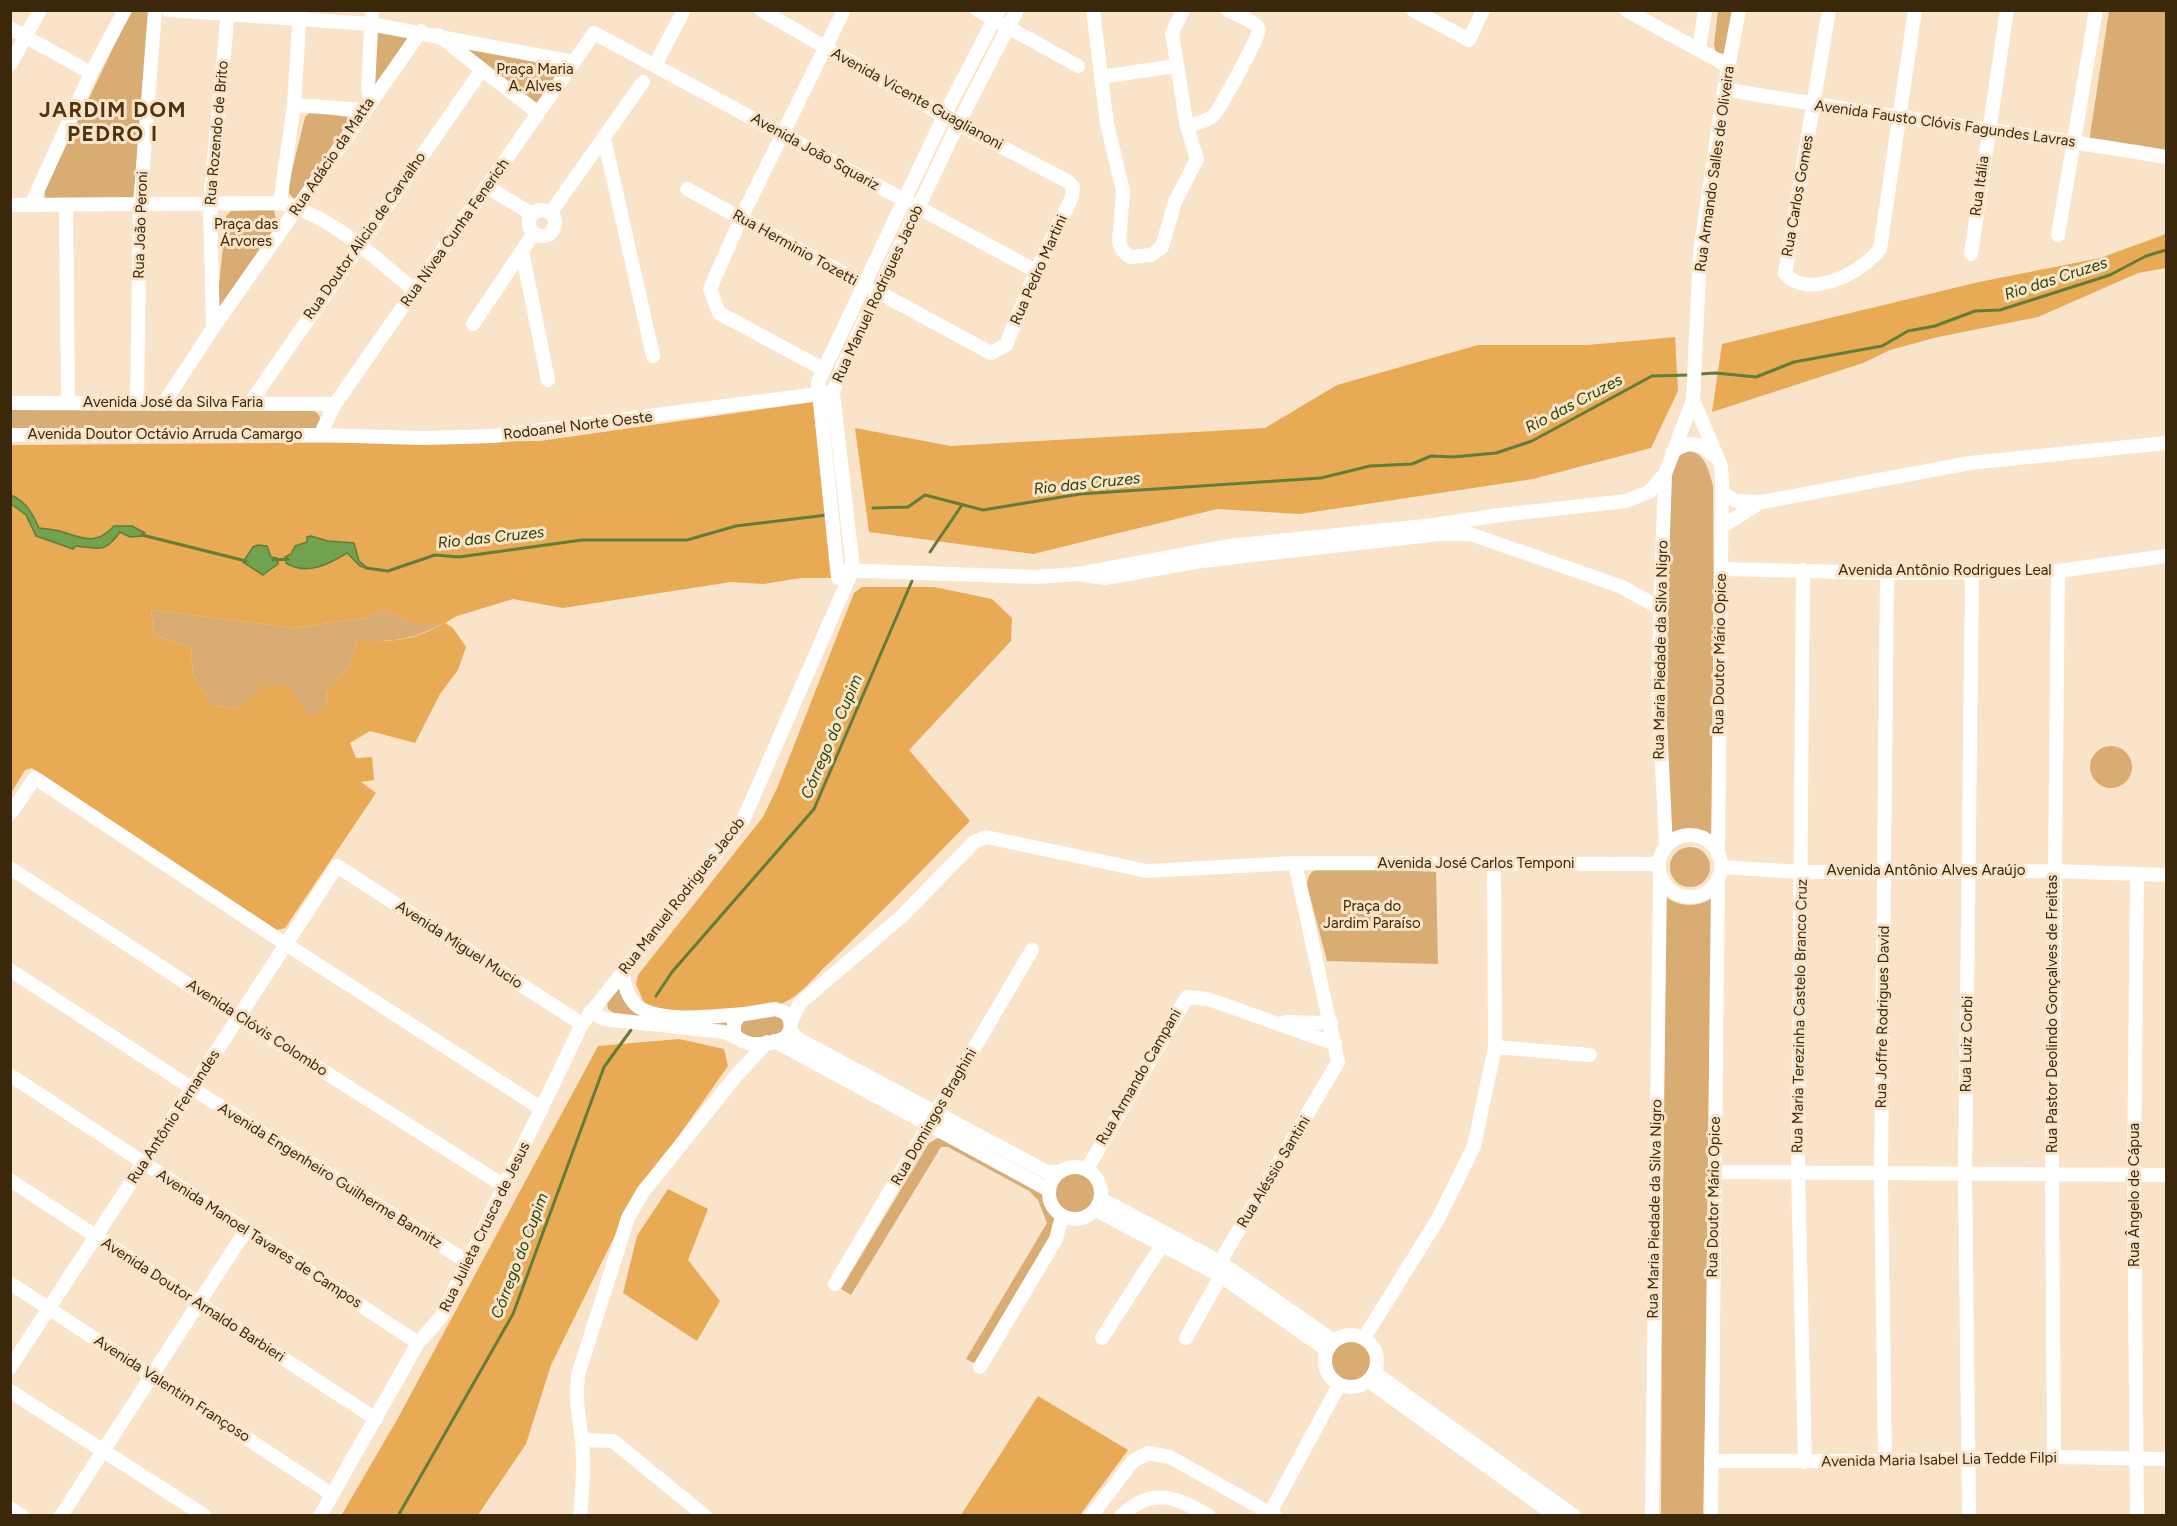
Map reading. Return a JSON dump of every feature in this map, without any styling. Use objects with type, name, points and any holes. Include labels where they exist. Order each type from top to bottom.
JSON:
[{"type":"street","points":[[10,65],[40,10]]},
{"type":"street","points":[[31,205],[91,73],[125,10]]},
{"type":"street","name":"Rua João Peroni","points":[[136,403],[140,205],[155,10]]},
{"type":"street","points":[[168,10],[371,17],[421,31],[574,62]]},
{"type":"street","points":[[655,65],[684,10]]},
{"type":"street","name":"Avenida Vicente Guaglianoni","points":[[761,10],[958,124],[1073,187]]},
{"type":"street","points":[[823,369],[718,313],[710,289],[741,218],[844,10]]},
{"type":"street","points":[[977,10],[997,15],[1009,28],[1078,66]]},
{"type":"street","name":"Rua Manuel Rodrigues Jacob","points":[[586,1018],[744,818],[785,729],[853,569],[833,392],[958,124],[1017,10]]},
{"type":"street","points":[[1093,10],[1107,124],[1123,191],[1119,243],[1122,250],[1130,256],[1151,255],[1157,252],[1165,240],[1175,202],[1197,159],[1186,127],[1175,66],[1172,33],[1183,10]]},
{"type":"street","points":[[1186,127],[1206,121],[1224,104],[1238,71],[1258,39],[1259,30],[1256,25],[1228,10]]},
{"type":"street","points":[[1413,10],[1469,40],[1483,10]]},
{"type":"street","points":[[1626,10],[1730,67]]},
{"type":"street","points":[[1699,50],[1705,10]]},
{"type":"street","name":"Rua Armando Salles de Oliveira","points":[[1693,394],[1700,253],[1724,89],[1739,10]]},
{"type":"street","name":"Rua Carlos Gomes","points":[[1829,10],[1785,274],[1792,282],[1811,286],[1839,278],[1874,257],[1880,249],[1899,119]]},
{"type":"street","points":[[1899,119],[1915,10]]},
{"type":"street","name":"Rua Itália","points":[[1971,254],[2007,10]]},
{"type":"street","points":[[2058,235],[2096,10]]},
{"type":"street","name":"Rua Rozendo de Brito","points":[[213,328],[210,203],[227,12]]},
{"type":"street","points":[[280,203],[294,105],[300,15]]},
{"type":"street","name":"Rua Manuel Rodrigues Jacob","points":[[840,595],[818,382],[944,116],[997,15]]},
{"type":"street","points":[[294,105],[368,105],[371,17]]},
{"type":"street","points":[[10,28],[91,73]]},
{"type":"street","name":"Rua Adácio da Matta","points":[[164,403],[213,328],[421,31]]},
{"type":"street","name":"Avenida João Squariz","points":[[594,33],[1036,271]]},
{"type":"street","name":"Rua Nívea Cunha Fenerich","points":[[320,435],[335,404],[594,33]]},
{"type":"street","points":[[436,34],[538,113]]},
{"type":"street","points":[[1101,77],[1175,66]]},
{"type":"street","name":"Rua Doutor Alicio de Carvalho","points":[[250,403],[358,244],[481,71]]},
{"type":"street","points":[[551,212],[643,82]]},
{"type":"street","name":"Avenida Fausto Clóvis Fagundes Lavras","points":[[1724,89],[1899,119],[1988,129],[2166,157]]},
{"type":"street","points":[[604,138],[653,356]]},
{"type":"street","points":[[487,187],[532,214]]},
{"type":"street","name":"Rua Pedro Martini","points":[[999,350],[1006,345],[1036,271],[1072,197],[1073,187]]},
{"type":"street","name":"Rua Herminio Tozetti","points":[[687,189],[863,286],[991,353],[999,350]]},
{"type":"street","points":[[10,205],[280,203],[298,207],[358,244],[414,290]]},
{"type":"street","points":[[66,204],[68,403]]},
{"type":"street","points":[[541,209],[551,212],[556,221],[553,231],[544,236],[534,234],[529,224],[532,214],[541,209]]},
{"type":"street","points":[[473,324],[534,234]]},
{"type":"street","points":[[522,251],[548,380]]},
{"type":"street","name":"Rodoanel Norte Oeste","points":[[320,435],[423,438],[494,436],[833,392]]},
{"type":"street","name":"Rua Maria Piedade da Silva Nigro","points":[[1666,847],[1658,682],[1665,474],[1693,394]]},
{"type":"street","name":"Rua Doutor Mário Opice","points":[[1693,394],[1715,456],[1721,466],[1723,526],[1718,691],[1719,867],[1711,1515]]},
{"type":"street","name":"Avenida José da Silva Faria","points":[[10,403],[335,404]]},
{"type":"street","name":"Avenida Doutor Octávio Arruda Camargo","points":[[10,435],[320,435]]},
{"type":"street","points":[[1672,453],[1680,446],[1691,443],[1700,445],[1715,456]]},
{"type":"street","points":[[1722,493],[1736,501],[1761,502],[1970,463],[2166,443]]},
{"type":"street","points":[[838,570],[1036,577],[1078,574],[1217,548],[1434,525],[1500,514],[1626,501],[1649,492],[1665,474]]},
{"type":"street","points":[[1723,526],[1761,502]]},
{"type":"street","points":[[1078,574],[1105,578],[1248,555],[1440,534],[1470,534],[1620,586],[1660,608]]},
{"type":"street","name":"Avenida Antônio Rodrigues Leal","points":[[1722,569],[1887,573],[2058,571],[2166,556]]},
{"type":"street","name":"Rua Maria Terezinha Castelo Branco Cruz","points":[[1803,570],[1798,1172],[1805,1462]]},
{"type":"street","name":"Rua Pastor Deolindo Gonçalves de Freitas","points":[[2054,1457],[2052,1173],[2058,571]]},
{"type":"street","name":"Rua Joffre Rodrigues David","points":[[1885,1461],[1881,1174],[1887,573]]},
{"type":"street","name":"Rua Luiz Corbi","points":[[1969,1515],[1965,1173],[1972,573]]},
{"type":"street","points":[[10,814],[35,778],[284,944],[542,1109]]},
{"type":"street","points":[[1689,835],[1702,837],[1713,845],[1719,867],[1711,888],[1701,895],[1689,897],[1677,894],[1667,887],[1659,870],[1666,847],[1677,837],[1689,835]]},
{"type":"street","name":"Avenida José Carlos Temponi","points":[[800,1003],[902,916],[974,842],[986,837],[1147,871],[1294,863],[1494,865],[1659,870]]},
{"type":"street","name":"Rua Aléssio Santini","points":[[1220,1262],[1338,1062],[1294,863]]},
{"type":"street","points":[[1364,1338],[1438,1219],[1474,1146],[1495,1047],[1494,865]]},
{"type":"street","name":"Rua Antônio Fernandes","points":[[10,1368],[193,1089],[284,944],[337,866]]},
{"type":"street","name":"Avenida Miguel Mucio","points":[[337,866],[586,1018],[724,1032],[739,1040]]},
{"type":"street","name":"Avenida Clóvis Colombo","points":[[10,867],[238,1017],[506,1186]]},
{"type":"street","name":"Avenida Antônio Alves Araújo","points":[[1719,867],[1801,872],[2054,871],[2166,875]]},
{"type":"street","name":"Rua Maria Piedade da Silva Nigro","points":[[1652,1515],[1659,870]]},
{"type":"street","name":"Rua Ângelo de Cápua","points":[[2137,874],[2134,1174],[2137,1515]]},
{"type":"street","name":"Rua Domingos Braghini","points":[[835,1284],[1032,950]]},
{"type":"street","name":"Avenida Engenheiro Guilherme Bannitz","points":[[10,970],[193,1089],[469,1263]]},
{"type":"street","points":[[623,973],[624,983],[634,1003],[651,1012],[701,1019],[776,1009],[800,1003]]},
{"type":"street","name":"Rua Armando Campani","points":[[1087,1169],[1187,997],[1208,999],[1335,1044]]},
{"type":"street","points":[[739,1040],[754,1045],[785,1038],[800,1003]]},
{"type":"street","points":[[776,1009],[786,1012],[798,1039],[1049,1190]]},
{"type":"street","points":[[736,1076],[742,1058],[739,1040],[734,1034],[734,1023],[743,1014]]},
{"type":"street","name":"Rua Julieta Crusca de Jesus","points":[[320,1515],[418,1343],[441,1317],[586,1018]]},
{"type":"street","name":"Rua Armando Campani","points":[[1268,1020],[1331,1023]]},
{"type":"street","points":[[771,1042],[1047,1172],[1059,1172],[1079,1166],[1087,1169],[1100,1183],[1098,1205],[1080,1219],[1062,1216],[1050,1200],[1049,1190],[1059,1172]]},
{"type":"street","points":[[580,1515],[584,1484],[582,1440],[575,1402],[578,1375],[628,1218],[644,1192],[736,1076],[771,1042]]},
{"type":"street","points":[[1495,1047],[1590,1056]]},
{"type":"street","name":"Avenida Manoel Tavares de Campos","points":[[10,1075],[418,1343]]},
{"type":"street","points":[[1715,1172],[2166,1174]]},
{"type":"street","name":"Avenida Doutor Arnaldo Barbieri","points":[[10,1180],[376,1419]]},
{"type":"street","points":[[1098,1205],[1220,1262],[1330,1346]]},
{"type":"street","points":[[1098,1205],[1162,1245],[1221,1276],[1330,1346]]},
{"type":"street","points":[[980,1368],[1056,1239],[1062,1216]]},
{"type":"street","points":[[60,1515],[246,1230]]},
{"type":"street","points":[[1102,1338],[1162,1245]]},
{"type":"street","points":[[1186,1338],[1221,1276]]},
{"type":"street","name":"Avenida Valentim Françoso","points":[[10,1283],[333,1495]]},
{"type":"street","points":[[1354,1335],[1364,1338],[1376,1354],[1372,1377],[1360,1387],[1349,1388],[1339,1385],[1326,1370],[1330,1346],[1343,1336],[1354,1335]]},
{"type":"street","points":[[1372,1377],[1556,1515]]},
{"type":"street","points":[[1372,1377],[1574,1515]]},
{"type":"street","points":[[1091,1515],[1133,1461],[1148,1453],[1170,1456],[1273,1514],[1339,1385]]},
{"type":"street","points":[[10,1391],[205,1515]]},
{"type":"street","points":[[582,1440],[613,1442],[705,1515]]},
{"type":"street","name":"Avenida Maria Isabel Lia Tedde Filpi","points":[[1711,1461],[1805,1462],[2054,1457],[2166,1460]]},
{"type":"street","points":[[1121,1515],[1143,1499],[1170,1497],[1209,1515]]},
{"type":"street","points":[[10,1508],[22,1515]]},
{"type":"green space","points":[[131,11],[149,11],[136,197],[46,199],[44,191]]},
{"type":"green space","points":[[1718,11],[1736,11],[1725,54],[1716,52],[1714,45]]},
{"type":"green space","points":[[2109,11],[2166,11],[2166,154],[2089,142]]},
{"type":"green space","points":[[376,30],[412,35],[373,91]]},
{"type":"green space","name":"Praça Maria A. Alves","points":[[455,45],[561,63],[564,67],[540,103],[536,103]]},
{"type":"green space","points":[[311,112],[355,118],[297,198],[293,198],[287,191],[305,117]]},
{"type":"green space","name":"Praça das Árvores","points":[[274,210],[276,221],[272,235],[221,309],[217,306],[226,216],[231,211]]},
{"type":"green space","points":[[11,410],[314,411],[319,415],[321,421],[318,429],[11,430]]},
{"type":"green space","points":[[1688,451],[1694,452],[1703,459],[1713,485],[1715,841],[1703,833],[1690,830],[1677,833],[1665,840],[1670,466],[1676,455]]},
{"type":"green space","points":[[384,609],[411,623],[444,623],[412,637],[383,641],[358,641],[349,666],[328,691],[326,706],[309,718],[264,686],[238,709],[213,705],[193,676],[191,648],[154,635],[151,610],[294,628],[366,618]]},
{"type":"green space","points":[[2111,746],[2126,752],[2132,767],[2126,782],[2111,788],[2096,782],[2090,767],[2096,752]]},
{"type":"green space","points":[[1690,847],[1704,853],[1710,867],[1704,881],[1690,887],[1676,881],[1670,867],[1676,853]]},
{"type":"green space","name":"Praça do Jardim Paraíso","points":[[1338,867],[1436,872],[1438,964],[1327,961],[1307,885],[1313,871]]},
{"type":"green space","points":[[1664,896],[1677,903],[1690,905],[1703,903],[1715,896],[1703,1515],[1661,1515]]},
{"type":"green space","points":[[619,989],[634,1008],[731,1020],[729,1029],[614,1013],[608,1009],[607,1003]]},
{"type":"green space","points":[[775,1014],[786,1021],[784,1033],[753,1040],[743,1038],[738,1025],[741,1021]]},
{"type":"green space","points":[[940,1137],[1048,1194],[1058,1225],[976,1364],[966,1359],[1047,1223],[1038,1200],[1029,1191],[948,1147],[941,1147],[851,1295],[841,1289],[929,1143]]},
{"type":"green space","points":[[1075,1171],[1091,1177],[1097,1193],[1091,1209],[1075,1215],[1059,1209],[1053,1193],[1059,1177]]},
{"type":"green space","points":[[1351,1339],[1367,1345],[1373,1361],[1367,1377],[1351,1383],[1335,1377],[1329,1361],[1335,1345]]},
{"type":"shaded area","points":[[2166,234],[2166,268],[2138,273],[2038,317],[1938,337],[1890,350],[1863,363],[1712,412],[1722,344],[1979,282],[2100,258]]},
{"type":"shaded area","points":[[1675,337],[1678,391],[1651,448],[1533,479],[1300,514],[1217,509],[1033,554],[869,532],[855,428],[951,446],[1265,428],[1337,385],[1478,345],[1588,345]]},
{"type":"shaded area","points":[[813,402],[832,578],[801,578],[763,584],[731,582],[563,608],[513,599],[457,616],[445,623],[453,628],[466,647],[458,670],[440,694],[415,743],[370,731],[350,743],[356,758],[372,757],[374,780],[361,782],[376,793],[285,928],[277,930],[267,925],[32,768],[25,770],[11,793],[11,445],[540,441]],"holes":[[[384,609],[411,623],[443,624],[421,634],[402,639],[358,641],[349,666],[328,691],[326,706],[309,718],[289,686],[264,686],[238,709],[213,705],[193,676],[191,648],[154,635],[151,610],[294,628],[366,618]]]},
{"type":"shaded area","points":[[11,495],[28,508],[39,528],[57,530],[90,539],[102,536],[114,526],[132,526],[145,533],[143,536],[130,537],[120,532],[110,543],[101,548],[76,546],[73,549],[36,536],[26,515],[11,504]]},
{"type":"shaded area","points":[[307,537],[328,541],[354,543],[359,561],[369,569],[360,566],[347,553],[318,567],[294,567],[286,563],[285,557],[291,554],[295,546],[307,542]]},
{"type":"shaded area","points":[[267,546],[271,557],[277,558],[278,564],[263,575],[243,562],[253,547]]},
{"type":"shaded area","points":[[862,587],[934,587],[992,599],[1012,618],[1011,641],[909,750],[970,821],[882,911],[789,1000],[770,1007],[733,1012],[693,1012],[644,1003],[636,984],[638,975],[763,817],[778,786],[854,593]]},
{"type":"shaded area","points":[[679,1039],[724,1049],[728,1066],[630,1205],[551,1365],[526,1444],[478,1515],[341,1516],[398,1418],[598,1046]]},
{"type":"shaded area","points":[[668,1189],[708,1209],[688,1260],[720,1301],[697,1341],[623,1293],[637,1236]]},
{"type":"shaded area","points":[[1038,1396],[1128,1450],[1080,1515],[961,1515]]},
{"type":"waterway","name":"Rio das Cruzes","points":[[1699,374],[1716,373],[1756,377],[1794,362],[1882,346],[1908,331],[1935,326],[1975,311],[2000,310],[2110,275],[2146,256],[2166,250]]},
{"type":"waterway","name":"Rio das Cruzes","points":[[873,508],[908,507],[925,495],[983,510],[1080,494],[1321,478],[1370,466],[1412,464],[1431,456],[1453,457],[1496,453],[1532,441],[1652,376],[1690,375]]},
{"type":"waterway","points":[[930,552],[962,505]]},
{"type":"waterway","name":"Rio das Cruzes","points":[[366,568],[388,571],[435,555],[459,557],[582,540],[687,540],[736,526],[827,515]]},
{"type":"waterway","name":"Rio das Cruzes","points":[[142,535],[246,561]]},
{"type":"waterway","name":"Rio das Cruzes","points":[[273,560],[288,559]]},
{"type":"waterway","name":"Córrego do Cupim","points":[[656,996],[672,972],[814,809],[912,581]]},
{"type":"waterway","name":"Córrego do Cupim","points":[[398,1516],[513,1314],[604,1067],[631,1030]]},
{"type":"district","name":"JARDIM DOM PEDRO I","points":[[113,123]]}]
